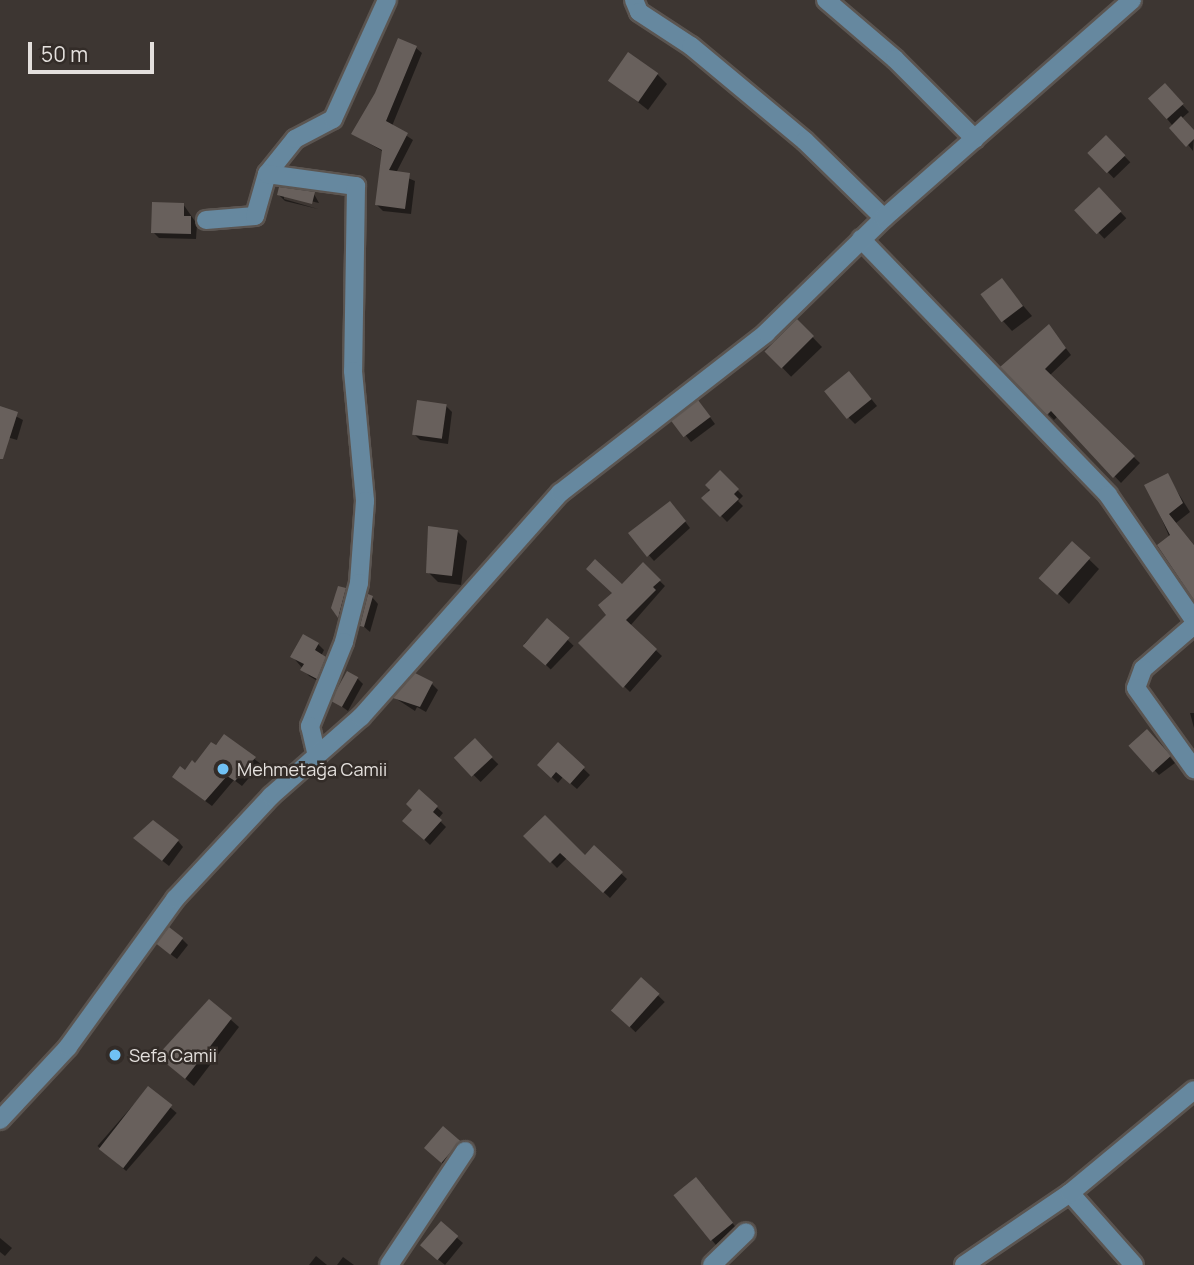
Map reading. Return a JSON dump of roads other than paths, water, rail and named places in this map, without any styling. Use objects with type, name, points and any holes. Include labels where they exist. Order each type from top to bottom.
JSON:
[{"type":"street","points":[[206,220],[255,216],[267,174],[295,139],[333,119],[387,0]]},
{"type":"street","points":[[634,0],[639,12],[691,46],[795,133],[884,218]]},
{"type":"street","points":[[826,0],[895,59],[975,139]]},
{"type":"street","points":[[0,1120],[68,1047],[176,899],[316,753],[361,717],[560,493],[766,333],[884,218],[1132,0]]},
{"type":"street","points":[[267,174],[356,186],[353,371],[364,515],[359,583],[344,642],[310,726],[316,753]]},
{"type":"street","points":[[861,239],[1108,495],[1194,623],[1143,669],[1136,688],[1194,769]]},
{"type":"street","points":[[964,1265],[1070,1193],[1194,1090]]},
{"type":"street","points":[[389,1265],[466,1151]]},
{"type":"street","points":[[1070,1193],[1134,1265]]},
{"type":"street","points":[[712,1265],[746,1232]]},
{"type":"place","name":"Mehmetağa Camii","points":[[223,769]]},
{"type":"place","name":"Sefa Camii","points":[[115,1055]]}]
